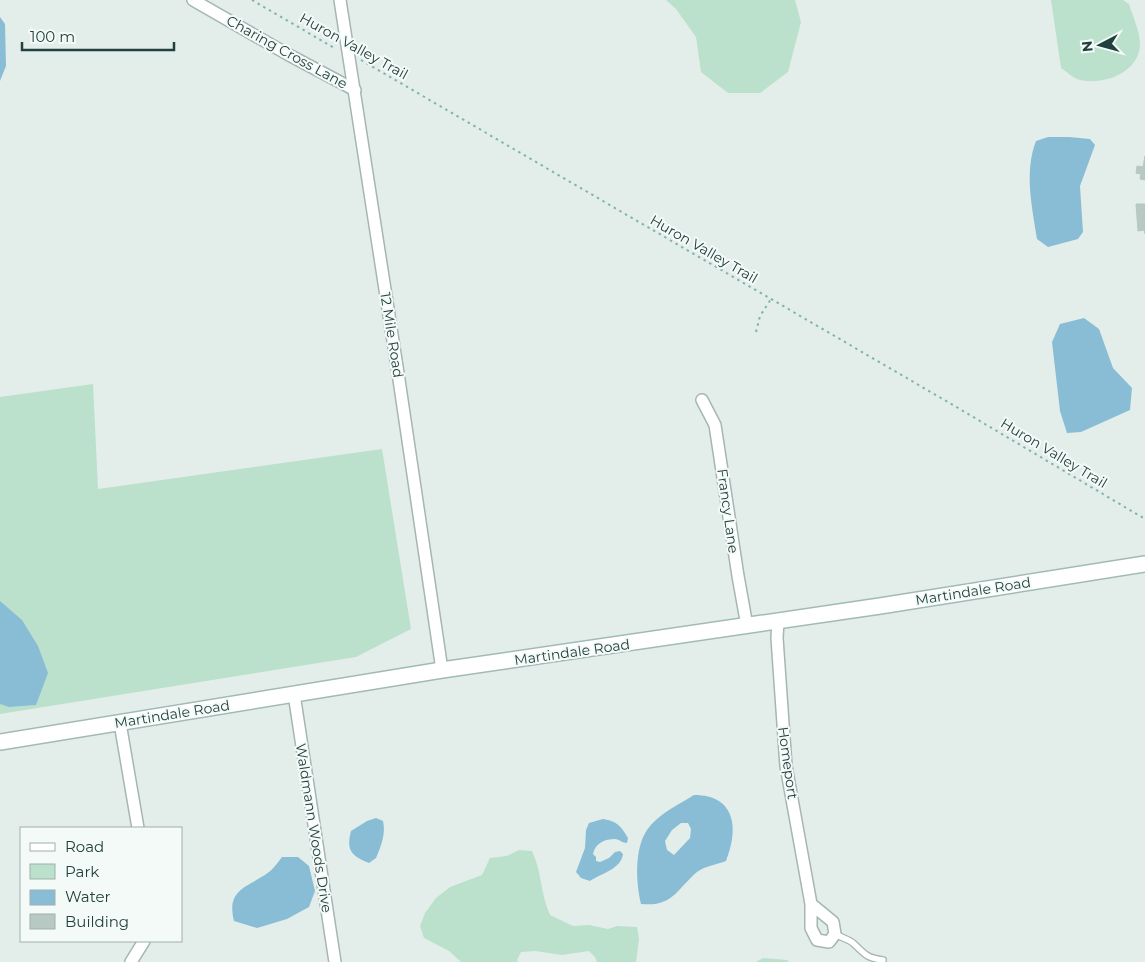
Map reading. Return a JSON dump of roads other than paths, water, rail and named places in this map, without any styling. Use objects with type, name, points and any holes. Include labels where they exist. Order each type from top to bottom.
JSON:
[{"type":"street","name":"Charing Cross Lane","points":[[193,0],[355,90]]},
{"type":"street","name":"12 Mile Road","points":[[340,0],[442,670]]},
{"type":"street","name":"Francy Lane","points":[[702,400],[715,424],[747,626]]},
{"type":"street","name":"Martindale Road","points":[[0,742],[442,670],[747,626],[1145,564]]},
{"type":"street","name":"Homeport","points":[[778,621],[776,638],[786,766],[811,904],[811,928],[817,940],[829,942],[835,934]]},
{"type":"street","name":"Waldmann Woods Drive","points":[[294,694],[335,962]]},
{"type":"street","points":[[120,723],[138,827]]},
{"type":"street","points":[[811,904],[833,922],[835,934]]},
{"type":"street","points":[[131,962],[143,942]]},
{"type":"lane","points":[[835,934],[852,942],[870,958],[883,960]]},
{"type":"water","points":[[0,17],[5,24],[6,66],[0,81]]},
{"type":"water","points":[[1048,137],[1090,139],[1095,145],[1080,186],[1083,232],[1078,239],[1048,247],[1037,239],[1031,202],[1030,165],[1036,141]]},
{"type":"water","points":[[1084,318],[1099,329],[1113,368],[1132,388],[1130,410],[1081,432],[1067,433],[1060,411],[1052,342],[1060,324]]},
{"type":"water","points":[[0,601],[22,620],[38,646],[48,673],[36,705],[9,707],[0,704]]},
{"type":"water","points":[[694,795],[719,801],[726,807],[731,816],[733,826],[732,837],[726,861],[700,870],[667,900],[660,903],[641,904],[637,866],[643,838],[647,830],[657,819]],"holes":[[[681,823],[688,823],[691,829],[690,838],[674,855],[667,850],[665,841],[672,830]]]},
{"type":"water","points":[[376,818],[383,821],[383,835],[376,858],[369,863],[354,855],[349,843],[351,831]]},
{"type":"water","points":[[603,819],[612,821],[621,827],[628,838],[627,843],[615,839],[598,844],[593,854],[596,857],[596,861],[600,862],[609,858],[615,852],[620,851],[623,854],[622,859],[615,867],[590,881],[581,878],[576,872],[585,848],[586,830],[589,823]]},
{"type":"water","points":[[282,857],[298,857],[309,866],[315,891],[309,907],[287,919],[257,928],[234,921],[232,910],[236,896],[246,886],[269,872]]}]
